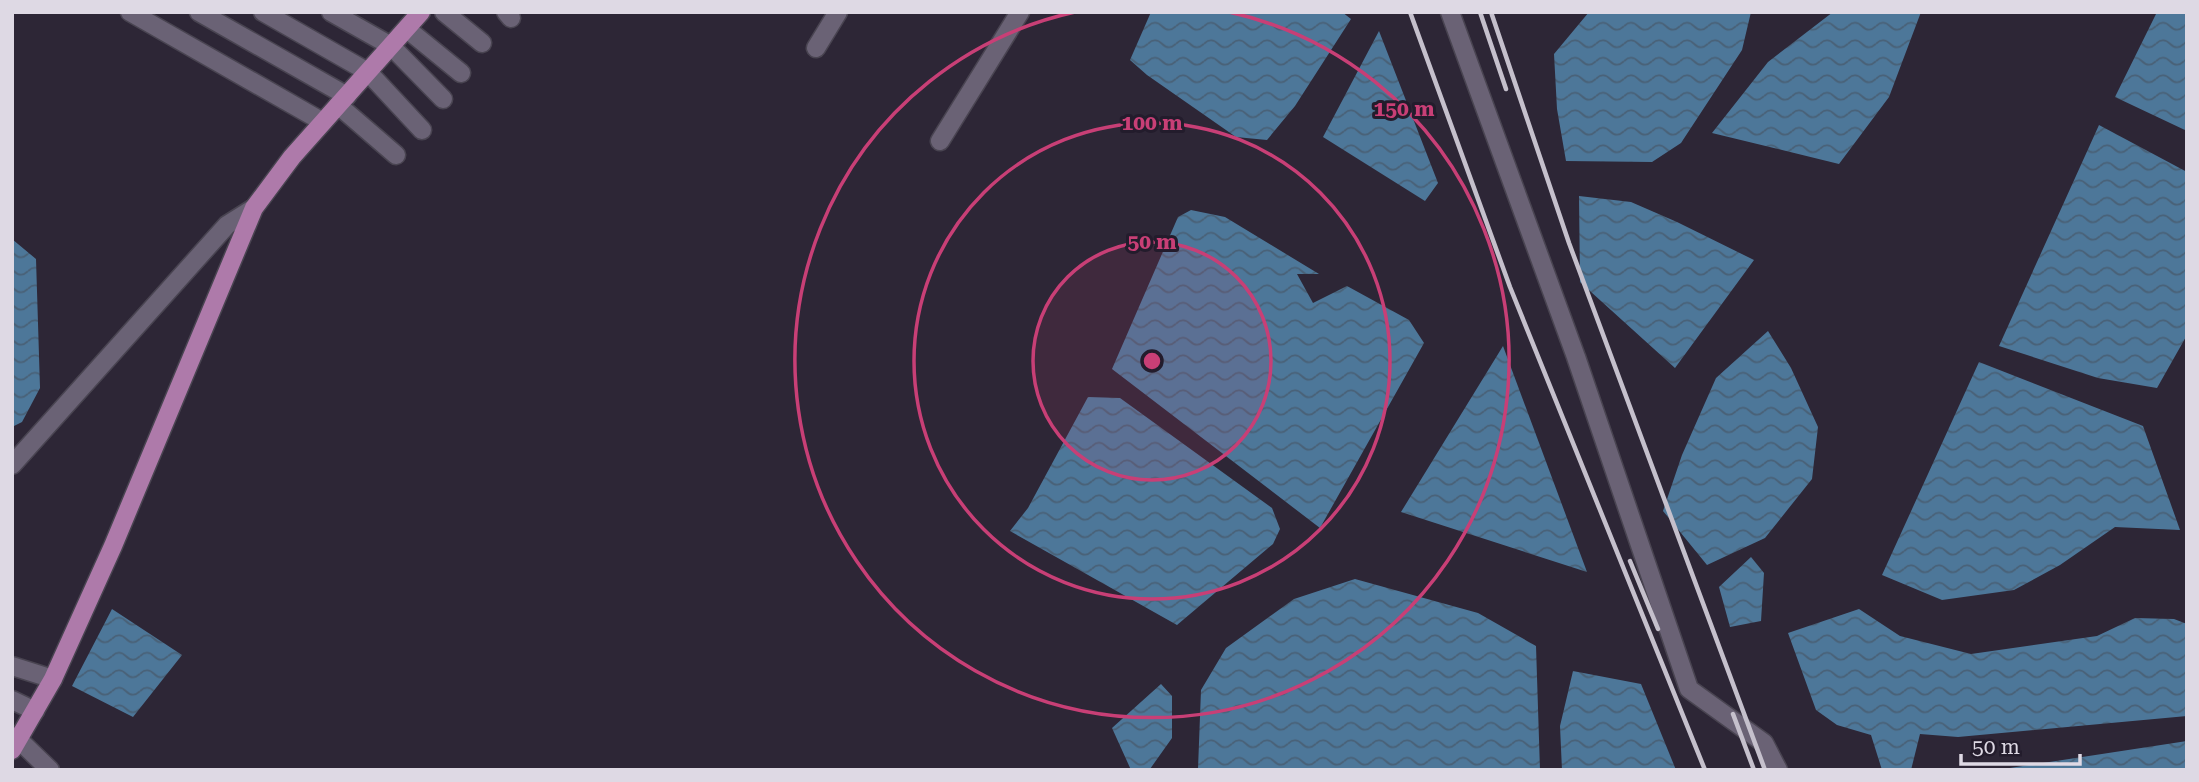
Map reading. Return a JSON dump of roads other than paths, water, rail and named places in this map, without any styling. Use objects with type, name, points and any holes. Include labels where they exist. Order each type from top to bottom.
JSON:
[{"type":"main road","points":[[14,742],[53,679],[113,545],[254,208],[292,157],[391,46],[412,18]]},
{"type":"street","points":[[130,12],[323,122]]},
{"type":"street","points":[[199,12],[342,100],[396,155]]},
{"type":"street","points":[[262,12],[368,72],[422,130]]},
{"type":"street","points":[[331,12],[391,46],[443,99]]},
{"type":"street","points":[[444,12],[482,43]]},
{"type":"street","points":[[816,48],[838,12]]},
{"type":"street","points":[[940,141],[1020,12]]},
{"type":"street","points":[[1450,12],[1576,357],[1689,689],[1764,743],[1778,770]]},
{"type":"street","points":[[412,18],[461,73]]},
{"type":"street","points":[[12,465],[227,225],[254,208]]},
{"type":"street","points":[[12,666],[53,679]]},
{"type":"street","points":[[12,700],[34,711]]},
{"type":"street","points":[[14,742],[50,770]]},
{"type":"water","points":[[1151,12],[1342,12],[1351,19],[1295,106],[1267,140],[1236,137],[1147,75],[1130,60]]},
{"type":"water","points":[[1589,12],[1751,12],[1742,50],[1681,143],[1652,162],[1566,161],[1557,109],[1554,54]]},
{"type":"water","points":[[1833,12],[1921,12],[1889,97],[1839,164],[1712,133],[1768,62]]},
{"type":"water","points":[[2157,12],[2187,12],[2187,131],[2115,97]]},
{"type":"water","points":[[1379,31],[1438,183],[1425,201],[1323,137]]},
{"type":"water","points":[[2099,125],[2187,172],[2187,335],[2157,388],[2098,378],[1999,346]]},
{"type":"water","points":[[1579,196],[1631,202],[1754,260],[1675,368],[1580,282]]},
{"type":"water","points":[[1191,210],[1225,217],[1319,274],[1297,274],[1313,303],[1347,286],[1409,320],[1424,343],[1320,528],[1112,369],[1178,217]]},
{"type":"water","points":[[12,239],[36,259],[40,388],[22,422],[12,427]]},
{"type":"water","points":[[1768,331],[1791,368],[1818,427],[1812,479],[1765,538],[1707,565],[1663,511],[1682,455],[1716,378]]},
{"type":"water","points":[[1503,346],[1587,572],[1401,512]]},
{"type":"water","points":[[1979,362],[2143,426],[2180,530],[2115,527],[2060,565],[2014,590],[1942,600],[1882,575]]},
{"type":"water","points":[[1088,397],[1120,398],[1272,508],[1280,529],[1273,544],[1177,625],[1010,531],[1028,508]]},
{"type":"water","points":[[1751,557],[1764,573],[1761,621],[1730,627],[1719,587]]},
{"type":"water","points":[[1355,579],[1478,613],[1536,646],[1540,770],[1198,769],[1201,690],[1226,648],[1294,599]]},
{"type":"water","points":[[112,609],[182,655],[133,717],[72,686]]},
{"type":"water","points":[[1859,609],[1900,636],[1971,654],[2097,636],[2135,618],[2174,619],[2187,624],[2187,716],[1958,737],[1920,734],[1911,770],[1882,770],[1871,735],[1837,725],[1816,710],[1788,633]]},
{"type":"water","points":[[1573,671],[1641,684],[1676,770],[1562,770],[1560,726]]},
{"type":"water","points":[[1161,684],[1172,696],[1172,738],[1150,769],[1131,770],[1112,728]]},
{"type":"water","points":[[2187,741],[2187,770],[1997,770]]},
{"type":"railway","points":[[1410,12],[1510,287],[1705,770]]},
{"type":"railway","points":[[1480,12],[1506,89]]},
{"type":"railway","points":[[1491,12],[1569,243],[1765,770]]},
{"type":"railway","points":[[1630,561],[1658,629]]},
{"type":"railway","points":[[1733,714],[1754,770]]}]
